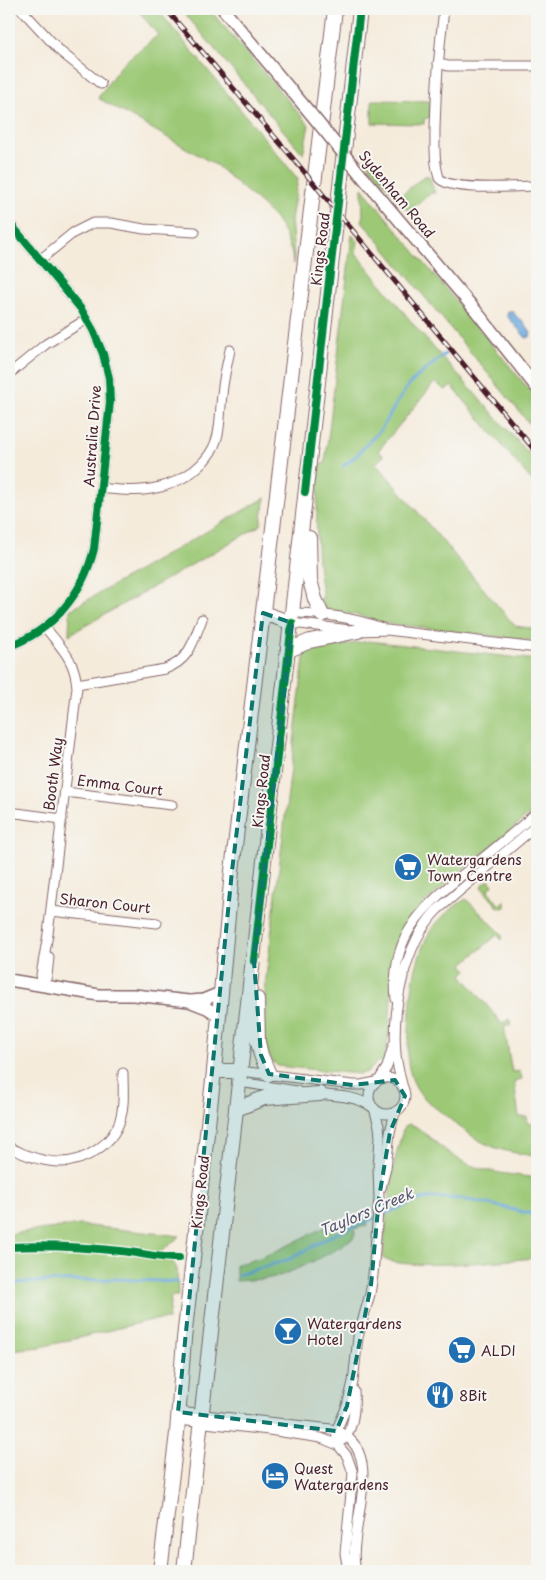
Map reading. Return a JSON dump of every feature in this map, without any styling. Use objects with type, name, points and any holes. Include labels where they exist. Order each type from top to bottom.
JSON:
[{"type":"main road","name":"Kings Road","points":[[160,1571],[214,1071],[231,879],[335,9]]},
{"type":"main road","name":"Kings Road","points":[[184,1571],[239,1076],[293,618],[305,492],[360,9]]},
{"type":"main road","points":[[305,492],[310,580],[322,615]]},
{"type":"main road","points":[[263,613],[293,618]]},
{"type":"main road","points":[[289,650],[310,641],[358,631]]},
{"type":"main road","points":[[254,961],[258,1042],[269,1074]]},
{"type":"main road","points":[[214,1071],[239,1076]]},
{"type":"main road","points":[[236,1109],[264,1098],[320,1094]]},
{"type":"street","points":[[20,9],[61,52],[101,84]]},
{"type":"street","name":"Sydenham Road","points":[[222,9],[476,311],[537,388]]},
{"type":"street","points":[[444,9],[438,64],[435,160],[441,181],[463,187],[537,186]]},
{"type":"street","points":[[438,64],[448,66],[537,66]]},
{"type":"street","name":"Australia Drive","points":[[9,222],[75,301],[87,319],[103,354],[110,391],[94,549],[86,572],[72,598],[45,627],[25,640],[9,646]]},
{"type":"street","points":[[41,259],[72,233],[93,223],[111,222],[144,230],[195,232]]},
{"type":"street","points":[[9,374],[46,344],[87,319]]},
{"type":"street","points":[[101,488],[129,491],[164,486],[193,471],[203,463],[210,454],[217,437],[223,385],[230,350]]},
{"type":"street","points":[[293,618],[322,615],[365,622],[387,630]]},
{"type":"street","points":[[293,618],[358,631],[387,630],[537,648]]},
{"type":"street","points":[[77,684],[165,669],[175,665],[182,661],[187,653],[202,619]]},
{"type":"street","name":"Booth Way","points":[[43,985],[47,976],[48,934],[77,684],[75,669],[68,656],[45,627]]},
{"type":"street","name":"Emma Court","points":[[65,792],[172,805]]},
{"type":"street","points":[[9,812],[62,819]]},
{"type":"street","points":[[397,1010],[396,964],[404,939],[417,916],[434,899],[537,812]]},
{"type":"street","points":[[378,1198],[386,1168],[390,1132],[395,1112],[404,1102],[405,1096],[395,1039],[397,1010],[407,962],[417,936],[428,919],[455,894],[537,825]]},
{"type":"street","name":"Sharon Court","points":[[51,911],[157,923]]},
{"type":"street","points":[[9,980],[99,995],[134,995],[189,1001],[203,1000],[220,993]]},
{"type":"street","points":[[189,1001],[207,1008],[219,1016]]},
{"type":"street","points":[[338,1445],[336,1431],[347,1406],[353,1382],[358,1337],[371,1285],[378,1198],[379,1126],[369,1096],[370,1091],[387,1067],[395,1039]]},
{"type":"street","points":[[9,1147],[36,1158],[62,1162],[82,1158],[96,1151],[115,1132],[120,1120],[123,1104],[123,1073]]},
{"type":"street","points":[[239,1076],[269,1074],[353,1085],[390,1078],[403,1088]]},
{"type":"street","points":[[239,1076],[320,1094],[353,1098],[363,1101],[384,1114],[395,1112]]},
{"type":"street","points":[[338,1445],[346,1437],[355,1406],[353,1382]]},
{"type":"street","points":[[178,1416],[336,1431],[346,1437],[358,1452],[363,1466],[354,1554],[356,1571]]},
{"type":"street","points":[[202,1419],[321,1438],[338,1445],[347,1456],[353,1473],[345,1553],[348,1571]]},
{"type":"highlighted area","points":[[263,613],[292,623],[254,961],[261,1055],[269,1074],[353,1085],[395,1080],[405,1096],[390,1132],[379,1198],[371,1285],[347,1406],[336,1431],[178,1412],[232,871]]},
{"type":"green space","points":[[137,9],[157,9],[298,179],[291,219],[293,264],[292,254],[284,233],[275,219],[216,165],[98,98],[121,65],[158,35]]},
{"type":"green space","points":[[181,9],[209,9],[309,125],[303,154]]},
{"type":"green space","points":[[372,100],[430,101],[430,117],[424,119],[424,124],[372,123]]},
{"type":"green space","points":[[369,159],[400,196],[424,176],[429,176],[435,193],[431,193],[410,210],[406,209],[366,161]]},
{"type":"green space","points":[[362,188],[537,399],[537,433],[362,221]]},
{"type":"green space","points":[[352,235],[358,241],[356,253],[418,330],[537,463],[537,487],[452,386],[445,390],[435,382],[378,451],[384,456],[376,463],[515,626],[537,629],[537,641],[384,623],[361,616],[329,610],[324,608],[319,599],[323,597],[318,564],[317,530],[320,464],[325,464]]},
{"type":"green space","points":[[265,498],[261,525],[69,635],[70,610]]},
{"type":"green space","points":[[369,641],[537,660],[537,808],[423,904],[409,923],[392,977],[389,1033],[384,1063],[378,1061],[368,1072],[358,1074],[278,1066],[271,1060],[267,1050],[264,1025],[264,999],[304,658],[307,653],[313,650]]},
{"type":"green space","points":[[489,880],[493,885],[488,890],[499,905],[505,900],[505,907],[498,907],[482,888],[481,886]]},
{"type":"green space","points":[[466,899],[502,934],[502,940],[497,935],[463,964],[467,970],[462,975],[502,1024],[509,1019],[512,1025],[504,1027],[512,1072],[520,1071],[522,1079],[514,1081],[519,1117],[527,1117],[528,1124],[537,1123],[537,1156],[509,1152],[478,1140],[426,1100],[416,1087],[410,1072],[408,1052],[411,998],[421,950],[429,933],[438,922],[448,911]]},
{"type":"green space","points":[[407,1124],[415,1126],[464,1162],[484,1170],[537,1178],[537,1258],[434,1264],[412,1264],[384,1259],[392,1174],[399,1143],[404,1127]]},
{"type":"green space","points":[[367,1217],[367,1225],[355,1229],[352,1239],[315,1261],[275,1277],[236,1281],[236,1264],[265,1256],[334,1224],[350,1219]]},
{"type":"green space","points":[[80,1225],[180,1236],[161,1252],[160,1259],[172,1260],[177,1269],[178,1296],[171,1296],[168,1319],[152,1320],[41,1347],[9,1350],[9,1234]]},
{"type":"water","points":[[508,311],[512,311],[522,320],[531,333],[530,337],[526,338],[507,316]]},
{"type":"waterway","points":[[343,466],[355,457],[381,429],[407,387],[445,354]]},
{"type":"waterway","name":"Taylors Creek","points":[[238,1275],[290,1259],[333,1235],[421,1199],[449,1198],[464,1200],[537,1215]]},
{"type":"waterway","name":"Taylors Creek","points":[[9,1283],[118,1279],[177,1282]]},
{"type":"railway","points":[[166,9],[296,162],[537,453]]},
{"type":"cycle path","points":[[305,492],[360,9]]},
{"type":"cycle path","points":[[9,222],[81,309],[93,330],[103,354],[109,378],[110,402],[94,549],[89,565],[74,595],[64,608],[39,631],[9,646]]},
{"type":"cycle path","points":[[254,961],[292,623]]},
{"type":"cycle path","points":[[9,1247],[79,1247],[179,1258]]},
{"type":"place","name":"Watergardens Town Centre","points":[[408,867]]},
{"type":"place","name":"Watergardens Hotel","points":[[288,1331]]},
{"type":"place","name":"ALDI","points":[[462,1350]]},
{"type":"place","name":"8Bit","points":[[440,1395]]},
{"type":"place","name":"Quest Watergardens","points":[[275,1476]]}]
